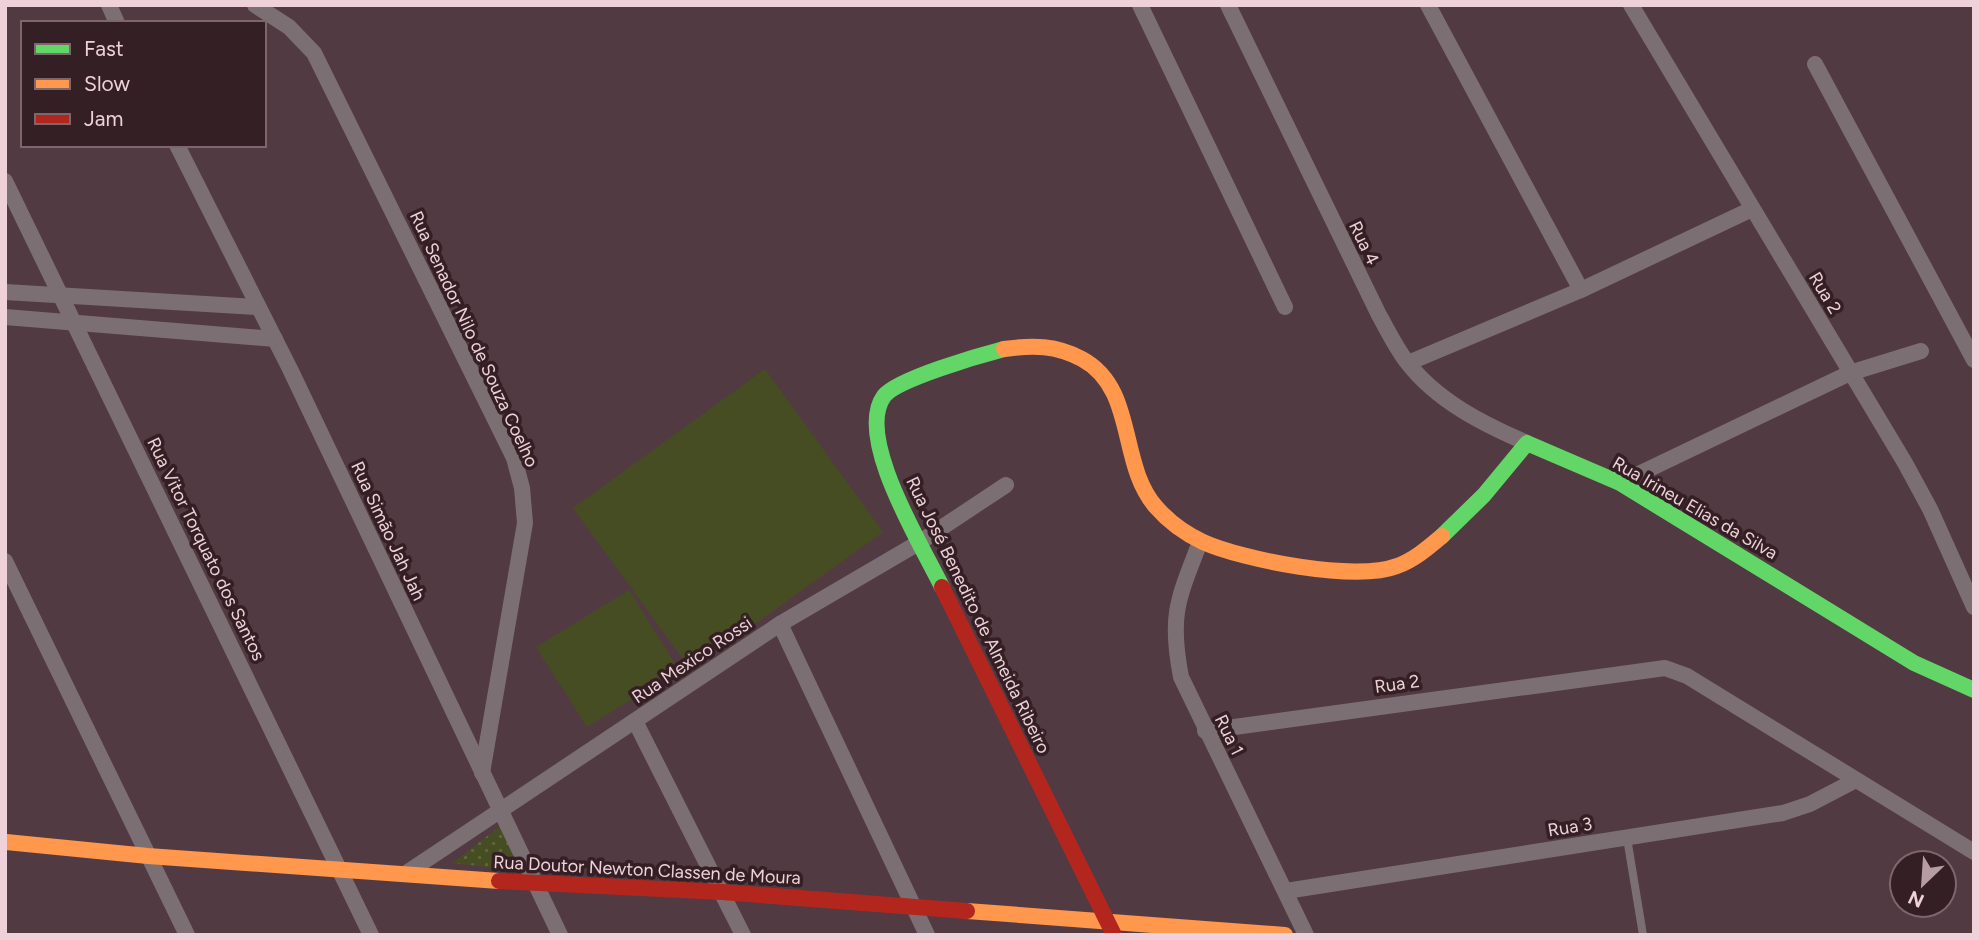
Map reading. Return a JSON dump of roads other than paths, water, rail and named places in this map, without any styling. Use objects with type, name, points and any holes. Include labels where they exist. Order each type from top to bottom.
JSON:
[{"type":"street","points":[[108,5],[116,21]]},
{"type":"street","name":"Rua Senador Nilo de Souza Coelho","points":[[255,5],[289,27],[314,53],[514,458],[523,488],[525,523],[482,773]]},
{"type":"street","points":[[1140,5],[1285,307]]},
{"type":"street","name":"Rua 4","points":[[1228,5],[1379,315],[1408,363],[1442,397],[1481,423],[1527,443]]},
{"type":"street","points":[[1428,5],[1581,290]]},
{"type":"street","name":"Rua 2","points":[[1631,5],[1930,509],[1974,607]]},
{"type":"street","points":[[1815,64],[1974,360]]},
{"type":"street","name":"Rua Simão Jah Jah","points":[[178,147],[275,339],[560,935]]},
{"type":"street","name":"Rua Vitor Torquato dos Santos","points":[[5,181],[371,935]]},
{"type":"street","points":[[1408,363],[1581,290],[1752,209]]},
{"type":"street","points":[[5,292],[257,307]]},
{"type":"street","points":[[5,317],[275,339]]},
{"type":"street","name":"Rua José Benedito de Almeida Ribeiro","points":[[1111,929],[920,542],[886,467],[876,418],[878,404],[885,393],[894,387],[1014,346],[1041,344],[1066,351],[1087,361],[1116,394],[1125,417],[1131,457],[1145,492],[1162,514],[1200,542]]},
{"type":"street","points":[[1620,483],[1850,373],[1921,351]]},
{"type":"street","points":[[1200,542],[1229,552],[1324,569],[1365,572],[1395,566],[1428,547],[1490,489],[1527,443]]},
{"type":"street","name":"Rua Irineu Elias da Silva","points":[[1527,443],[1620,483],[1914,663],[1974,691]]},
{"type":"street","name":"Rua Mexico Rossi","points":[[405,874],[780,624],[920,542],[1006,485]]},
{"type":"street","name":"Rua 1","points":[[1200,542],[1178,598],[1173,636],[1181,677],[1306,935]]},
{"type":"street","points":[[5,561],[187,935]]},
{"type":"street","points":[[780,624],[927,935]]},
{"type":"street","name":"Rua 2","points":[[1205,731],[1652,668],[1676,670],[1854,781]]},
{"type":"street","points":[[635,721],[743,935]]},
{"type":"street","points":[[1854,781],[1974,852]]},
{"type":"street","name":"Rua 3","points":[[1286,891],[1783,813],[1810,804],[1854,781]]},
{"type":"street","points":[[5,832],[6,843]]},
{"type":"street","name":"Rua Doutor Newton Classen de Moura","points":[[6,843],[536,884],[722,892],[914,907],[1111,929],[1285,935]]},
{"type":"lane","points":[[1627,837],[1643,935]]}]
